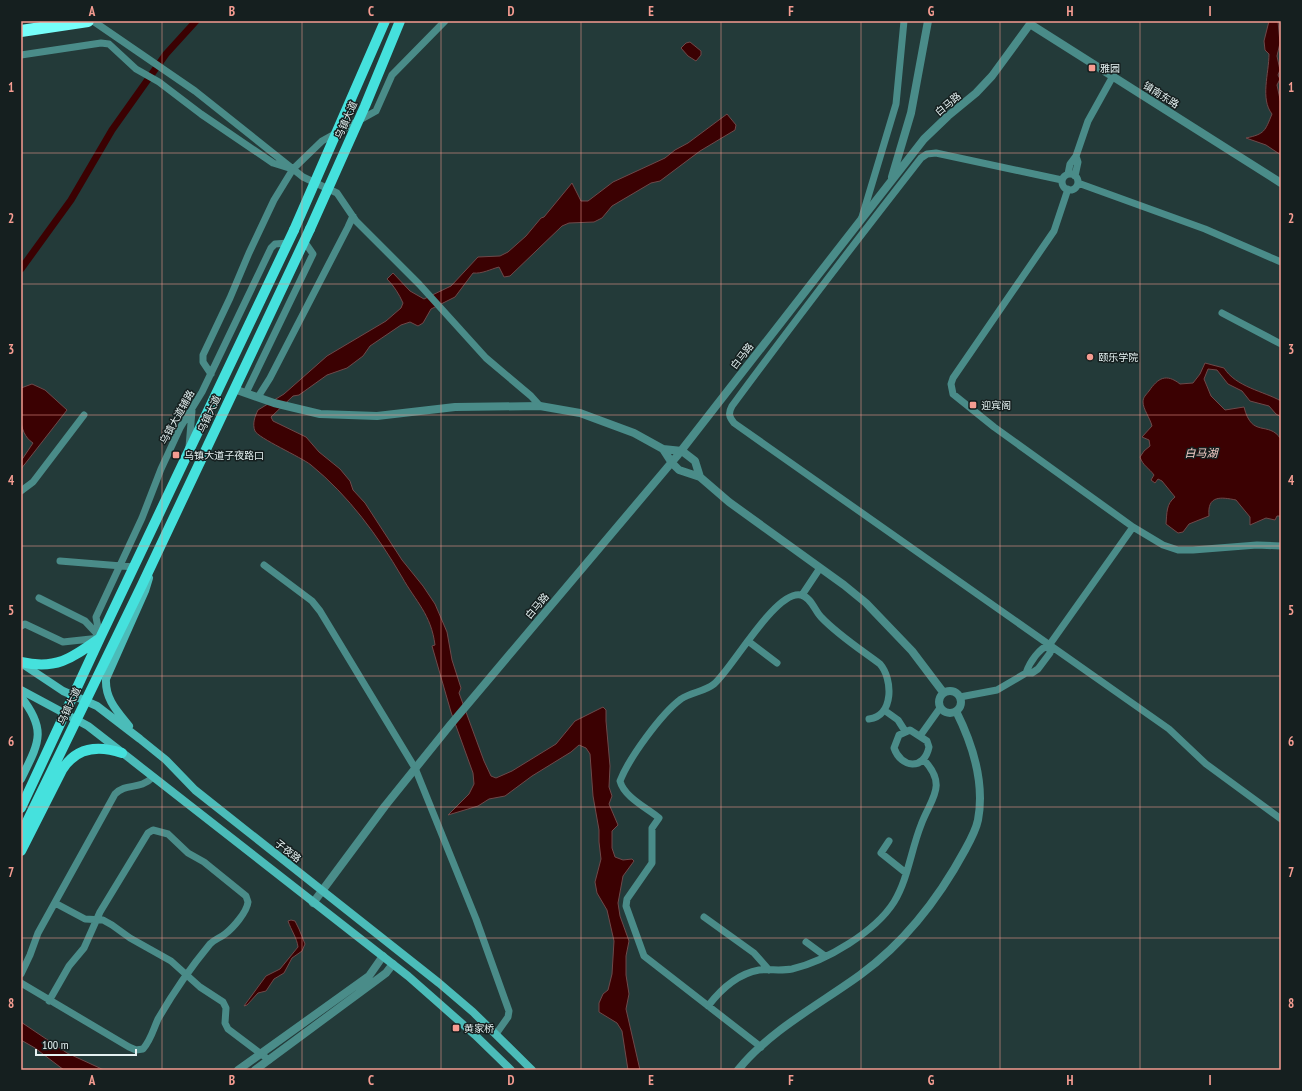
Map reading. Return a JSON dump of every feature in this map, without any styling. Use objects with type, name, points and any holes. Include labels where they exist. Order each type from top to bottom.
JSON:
[{"type":"highway","points":[[21,31],[88,21]]},
{"type":"main road","name":"乌镇大道","points":[[21,808],[100,638],[288,243],[385,21]]},
{"type":"main road","name":"乌镇大道","points":[[21,834],[149,570],[310,229],[365,106],[400,21]]},
{"type":"main road","points":[[149,535],[162,541]]},
{"type":"main road","points":[[140,739],[110,702],[105,687],[106,679],[149,581],[149,570]]},
{"type":"main road","points":[[21,662],[44,666],[54,664],[74,656],[100,638]]},
{"type":"main road","name":"子夜路","points":[[21,662],[54,686],[97,706],[140,739],[166,760],[195,790],[419,966],[496,1034],[532,1070]]},
{"type":"main road","points":[[21,690],[77,719],[153,777],[393,964],[475,1035],[510,1070]]},
{"type":"main road","points":[[21,696],[33,712],[39,735],[37,744],[21,779]]},
{"type":"main road","points":[[21,851],[62,770],[69,760],[81,752],[90,749],[105,748],[122,753]]},
{"type":"street","points":[[93,21],[195,91],[303,177],[337,193],[353,216],[380,247],[419,284],[486,358],[531,396],[540,406]]},
{"type":"street","points":[[211,374],[203,362],[203,356],[274,200],[293,169],[322,140],[376,111],[392,75],[445,21]]},
{"type":"street","points":[[861,219],[896,104],[904,21]]},
{"type":"street","points":[[889,183],[911,113],[920,74],[928,21]]},
{"type":"street","name":"白马路","points":[[313,903],[415,768],[672,463],[924,139],[948,116],[976,93],[992,76],[1028,22]]},
{"type":"street","name":"镇南东路","points":[[1028,22],[1281,183]]},
{"type":"street","points":[[21,54],[101,43],[109,44],[140,71],[200,114],[273,163],[293,169]]},
{"type":"street","points":[[1068,189],[1064,187],[1071,178],[1078,162],[1076,156],[1088,121],[1113,76]]},
{"type":"street","points":[[1281,262],[1205,229],[1071,178],[943,154],[927,154],[921,158],[855,243],[729,412],[734,423],[1169,729],[1206,764],[1281,819]]},
{"type":"street","points":[[1068,189],[1075,188],[1071,178]]},
{"type":"street","points":[[1068,189],[1054,231],[957,372],[951,384],[957,398],[1133,527],[1164,546],[1178,550],[1205,550],[1257,545],[1281,546]]},
{"type":"street","points":[[259,397],[340,245],[353,216]]},
{"type":"street","points":[[246,393],[313,254],[304,241]]},
{"type":"street","name":"乌镇大道辅路","points":[[100,638],[96,617],[120,566],[180,428],[192,411],[211,374],[271,248],[275,244],[288,243]]},
{"type":"street","points":[[1222,313],[1281,344]]},
{"type":"street","points":[[234,389],[289,407],[320,414],[377,416],[455,407],[540,406],[580,412],[634,433],[664,449],[682,450],[694,461],[700,477]]},
{"type":"street","points":[[189,451],[192,411]]},
{"type":"street","points":[[21,491],[33,482],[84,415]]},
{"type":"street","points":[[664,449],[672,463],[679,470],[700,477],[729,502],[844,585],[884,620],[912,651],[943,692]]},
{"type":"street","points":[[1026,673],[1028,666],[1042,648],[1050,644],[1133,527]]},
{"type":"street","points":[[60,561],[134,567]]},
{"type":"street","points":[[264,565],[312,601],[320,611],[415,768],[468,898],[509,1011],[508,1017],[496,1034]]},
{"type":"street","points":[[761,1047],[644,956],[640,950],[626,906],[627,899],[652,863],[652,828],[659,818],[627,793],[622,788],[620,782],[644,741],[669,710],[682,699],[714,684],[778,606],[787,599],[802,595],[820,568]]},
{"type":"street","points":[[802,595],[807,598],[827,623],[886,670],[889,693],[884,710],[875,718],[869,719]]},
{"type":"street","points":[[39,598],[85,622],[100,638]]},
{"type":"street","points":[[23,625],[64,642],[100,638]]},
{"type":"street","points":[[748,641],[777,663]]},
{"type":"street","points":[[960,697],[997,690],[1026,673],[1038,670],[1050,653],[1050,644]]},
{"type":"street","points":[[1035,657],[1043,663]]},
{"type":"street","points":[[940,708],[949,713],[956,711],[961,705],[960,697],[955,691],[943,692]]},
{"type":"street","points":[[920,736],[940,708],[939,698],[943,692]]},
{"type":"street","points":[[884,710],[898,720],[905,731]]},
{"type":"street","points":[[738,1070],[761,1047],[862,974],[889,950],[924,912],[957,864],[972,836],[978,820],[979,780],[972,752],[956,711]]},
{"type":"street","points":[[910,730],[920,736],[927,741],[929,747],[924,760],[918,764],[912,765],[896,753],[894,742],[899,735],[905,731],[910,730]]},
{"type":"street","points":[[708,1006],[719,992],[734,980],[759,970],[791,969],[808,964],[858,937],[885,914],[899,892],[917,833],[937,792],[935,775],[924,760]]},
{"type":"street","points":[[21,974],[38,933],[115,794],[124,788],[143,785],[153,777]]},
{"type":"street","points":[[21,983],[49,1000],[129,1047],[139,1050],[148,1044],[158,1020],[187,975],[214,940],[228,932],[246,909],[248,902],[240,890],[204,862],[188,853],[168,834],[153,830],[143,839],[97,920],[84,948],[69,966],[49,1000]]},
{"type":"street","points":[[889,841],[881,852],[906,873]]},
{"type":"street","points":[[55,903],[85,919],[103,920],[130,938],[171,961],[200,987],[223,1002],[226,1008],[225,1023],[228,1029],[269,1060]]},
{"type":"street","points":[[704,917],[754,953],[769,970]]},
{"type":"street","points":[[806,942],[825,956]]},
{"type":"street","points":[[238,1070],[369,976],[383,956]]},
{"type":"street","points":[[255,1070],[386,973],[393,964]]},
{"type":"water","points":[[1269,21],[1278,21],[1280,43],[1277,56],[1280,70],[1278,75],[1280,79],[1277,85],[1281,104],[1281,155],[1266,145],[1246,138],[1264,131],[1272,114],[1266,101],[1269,54],[1265,50],[1264,41]]},
{"type":"water","points":[[690,42],[701,51],[701,55],[696,61],[688,56],[681,48],[686,43]]},
{"type":"water","points":[[727,114],[736,125],[735,130],[700,151],[660,181],[651,183],[612,206],[602,218],[594,222],[569,223],[562,226],[510,276],[504,277],[499,267],[483,272],[473,273],[455,297],[431,309],[423,323],[418,326],[410,322],[401,325],[370,346],[363,356],[347,368],[327,375],[299,395],[293,396],[271,417],[273,421],[306,437],[319,452],[340,469],[350,481],[353,490],[365,503],[402,560],[423,586],[435,604],[447,632],[452,660],[461,688],[459,693],[491,776],[496,778],[512,771],[556,744],[575,721],[603,707],[606,710],[610,766],[609,787],[612,796],[609,804],[618,825],[612,831],[612,848],[615,857],[623,860],[632,859],[634,861],[623,876],[618,903],[620,916],[629,941],[626,956],[626,975],[629,994],[626,1009],[640,1070],[628,1070],[622,1031],[617,1023],[599,1012],[599,1003],[603,994],[608,990],[612,974],[614,941],[607,910],[597,893],[595,882],[601,859],[599,830],[593,796],[590,754],[586,748],[579,745],[571,752],[532,776],[505,796],[489,799],[478,806],[448,815],[469,794],[474,784],[473,773],[451,712],[432,646],[435,645],[433,634],[426,616],[373,532],[350,503],[311,465],[271,443],[258,434],[255,431],[254,423],[258,410],[284,394],[327,356],[386,321],[401,308],[403,303],[394,287],[387,279],[393,273],[410,291],[424,299],[451,286],[478,257],[500,256],[508,252],[526,236],[541,218],[544,217],[572,183],[581,201],[588,201],[613,182],[665,158]]},
{"type":"water","name":"白马湖","points":[[1205,363],[1224,368],[1235,380],[1281,401],[1281,417],[1269,406],[1250,401],[1242,391],[1228,384],[1217,370],[1208,369],[1204,379],[1211,396],[1225,410],[1244,407],[1247,417],[1251,423],[1261,428],[1271,430],[1281,439],[1281,516],[1277,516],[1275,520],[1266,518],[1250,525],[1250,517],[1236,500],[1220,498],[1216,499],[1210,504],[1209,516],[1189,524],[1183,532],[1178,533],[1166,524],[1168,506],[1175,497],[1162,481],[1158,479],[1155,483],[1151,480],[1154,475],[1144,465],[1140,457],[1150,446],[1149,440],[1142,437],[1152,426],[1144,408],[1143,400],[1152,387],[1163,378],[1171,379],[1180,384],[1193,383],[1200,374]]},
{"type":"water","points":[[32,384],[45,390],[67,410],[21,469],[21,461],[33,443],[24,432],[22,426],[20,410],[21,388]]},
{"type":"water","points":[[288,921],[295,921],[305,944],[302,951],[292,958],[284,973],[274,979],[266,991],[258,993],[247,1005],[244,1006],[266,976],[280,969],[298,947]]},
{"type":"water","points":[[21,1022],[67,1053],[104,1070],[64,1070],[35,1048],[21,1040]]},
{"type":"waterway","points":[[21,269],[71,200],[112,130],[166,54],[196,21]]},
{"type":"place","name":"雅园","points":[[1092,68]]},
{"type":"place","name":"颐乐学院","points":[[1090,357]]},
{"type":"place","name":"迎宾阁","points":[[973,405]]},
{"type":"place","name":"乌镇大道子夜路口","points":[[176,455]]},
{"type":"place","name":"黄家桥","points":[[456,1028]]}]
